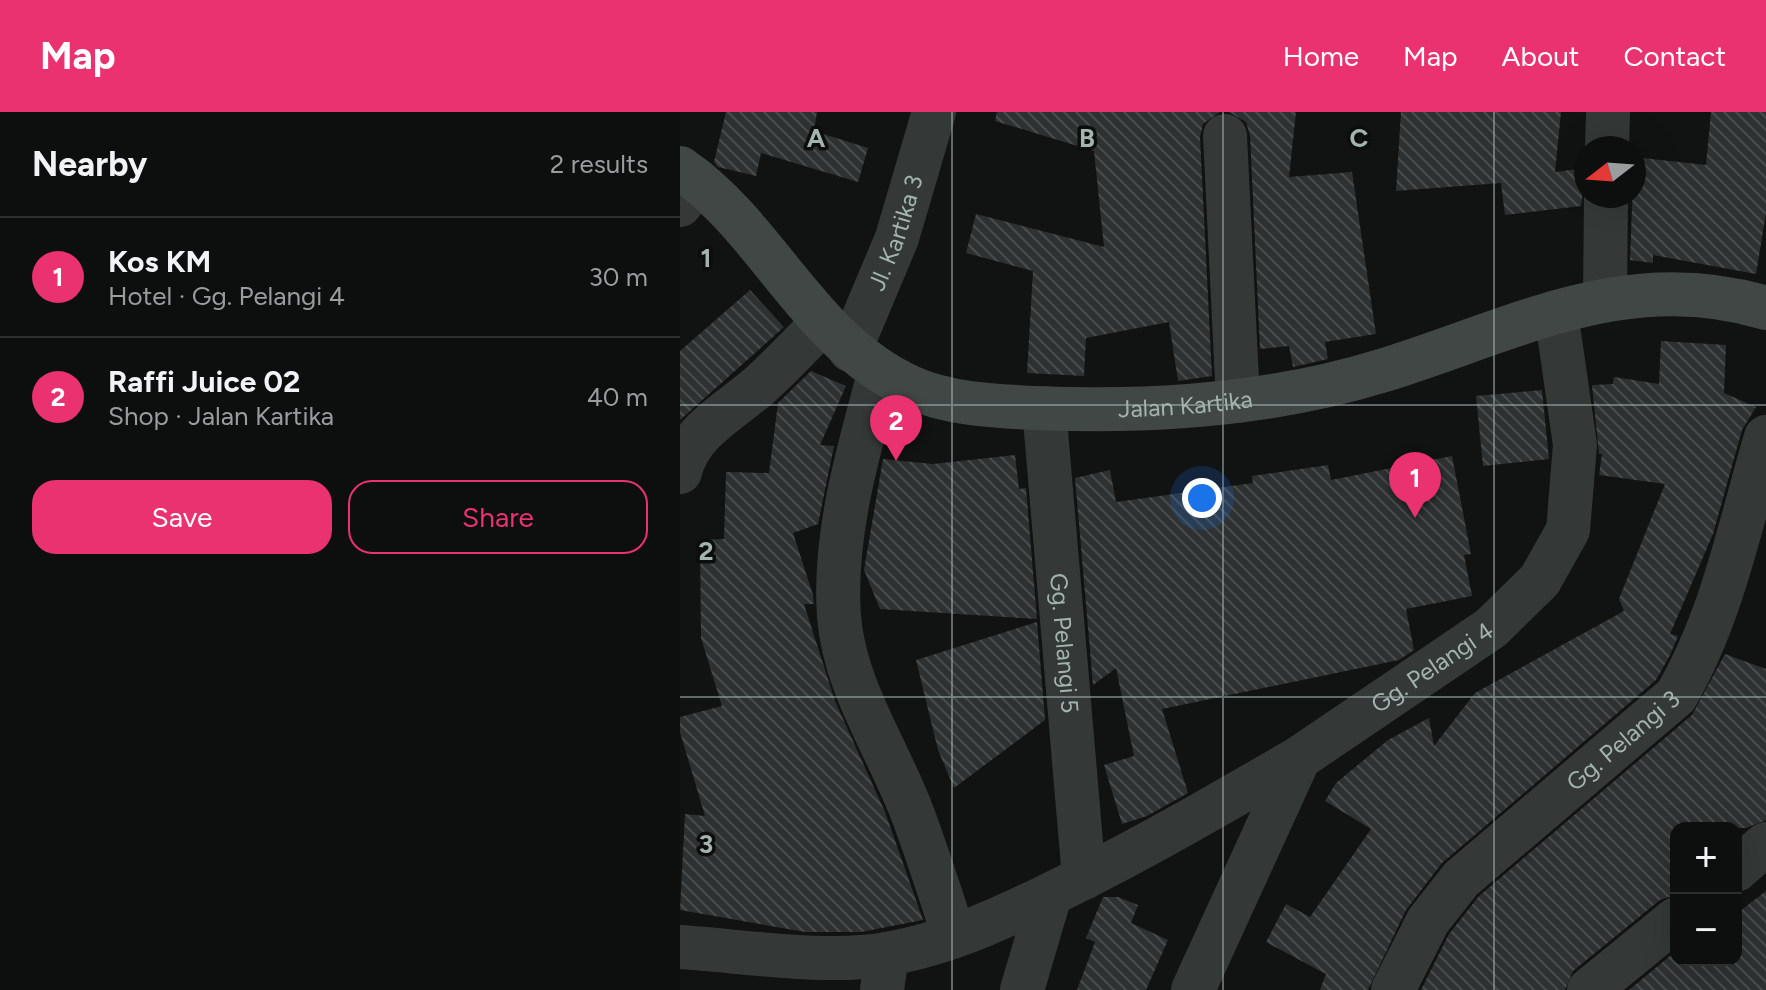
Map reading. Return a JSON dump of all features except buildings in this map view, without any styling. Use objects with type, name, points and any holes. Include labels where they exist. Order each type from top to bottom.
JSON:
[{"type":"street","name":"Jl. Kartika 3","points":[[851,348],[897,238],[934,112]]},
{"type":"street","points":[[1607,136],[1608,112]]},
{"type":"street","points":[[1225,136],[1238,401]]},
{"type":"street","name":"Jalan Kartika","points":[[686,185],[737,221],[851,348],[910,387],[946,399],[1105,410],[1238,401],[1293,393],[1381,371],[1556,312],[1605,299],[1678,292],[1740,300],[1766,308]]},
{"type":"street","points":[[1605,299],[1606,208]]},
{"type":"street","name":"Gg. Pelangi 4","points":[[680,947],[850,957],[884,972],[954,936],[1067,886],[1186,824],[1299,758],[1459,652],[1516,607],[1540,580],[1568,530],[1574,430],[1556,312]]},
{"type":"street","points":[[680,472],[683,458],[699,435],[759,385],[851,348],[854,472],[843,539],[839,617],[847,660],[913,814],[954,936]]},
{"type":"street","name":"Gg. Pelangi 5","points":[[1044,408],[1067,886]]},
{"type":"street","name":"Gg. Pelangi 3","points":[[1393,990],[1428,921],[1461,879],[1676,696],[1692,669],[1712,620],[1766,437]]},
{"type":"street","points":[[1193,990],[1299,758]]},
{"type":"street","points":[[1742,865],[1766,844]]},
{"type":"street","points":[[1022,990],[1067,886]]},
{"type":"street","points":[[1589,990],[1670,924]]},
{"type":"place","name":"Raffi Juice 02","points":[[896,461]]},
{"type":"place","name":"Kos KM","points":[[1415,518]]}]
